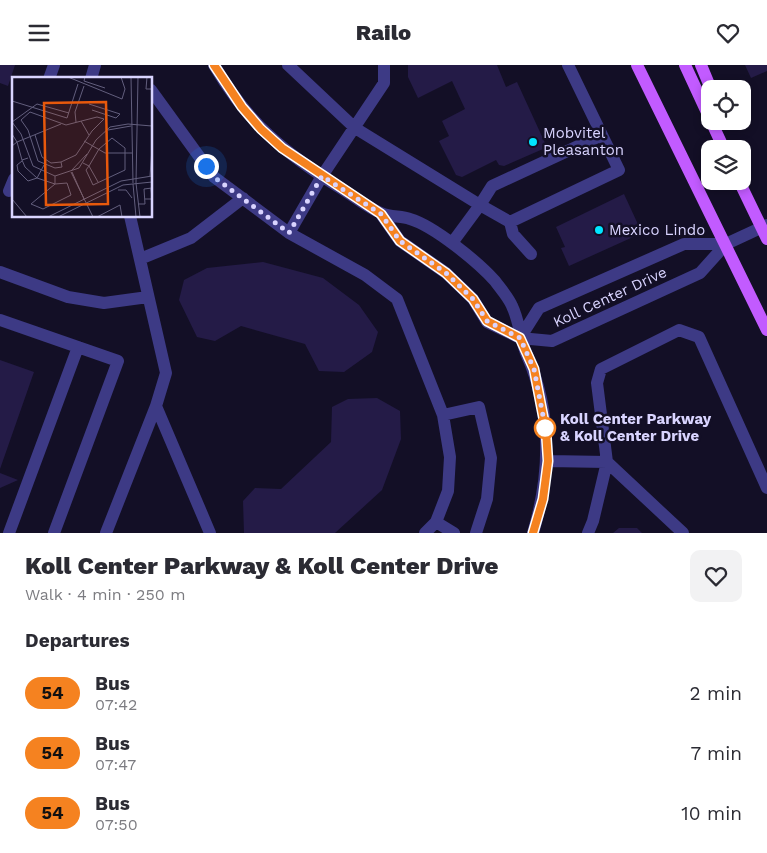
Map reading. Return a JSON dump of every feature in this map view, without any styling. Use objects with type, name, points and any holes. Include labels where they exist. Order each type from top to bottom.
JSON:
[{"type":"main road","points":[[636,65],[767,330]]},
{"type":"main road","points":[[685,65],[701,99]]},
{"type":"main road","points":[[701,65],[707,80]]},
{"type":"main road","points":[[744,190],[765,230]]},
{"type":"street","points":[[50,77],[54,65]]},
{"type":"street","points":[[92,77],[96,65]]},
{"type":"street","points":[[214,65],[227,87],[261,129],[282,148],[381,214],[400,241],[446,273],[473,299],[487,321],[520,338]]},
{"type":"street","points":[[288,65],[354,128],[510,222],[513,234],[531,254]]},
{"type":"street","points":[[289,233],[322,176],[384,83],[384,65]]},
{"type":"street","points":[[510,222],[619,170],[568,65]]},
{"type":"street","points":[[152,91],[214,177],[289,233],[365,275],[397,299],[443,415],[450,457],[448,491],[436,522],[425,533]]},
{"type":"street","points":[[452,243],[492,186],[602,135]]},
{"type":"street","points":[[140,259],[191,238],[243,198]]},
{"type":"street","points":[[381,214],[412,219],[452,243],[494,281],[512,306],[520,338],[534,369],[546,431],[548,461],[543,499],[533,533]]},
{"type":"street","points":[[106,533],[156,406],[166,373],[130,217]]},
{"type":"street","name":"Koll Center Drive","points":[[726,245],[700,273],[552,341],[520,338],[539,309],[684,244],[726,245],[765,230]]},
{"type":"street","points":[[0,272],[68,297],[104,303],[148,297]]},
{"type":"street","points":[[0,321],[118,361],[54,533]]},
{"type":"street","points":[[588,533],[593,521],[607,462],[597,383],[601,369],[679,331],[699,337],[767,488]]},
{"type":"street","points":[[9,533],[78,347]]},
{"type":"street","points":[[156,406],[210,533]]},
{"type":"street","points":[[443,415],[479,407],[491,458],[488,499],[476,533]]},
{"type":"street","points":[[548,461],[607,462],[682,533]]},
{"type":"street","points":[[436,522],[454,533]]},
{"type":"building","points":[[0,65],[15,65],[8,86],[0,83]]},
{"type":"building","points":[[408,65],[497,65],[506,87],[517,82],[545,143],[543,149],[504,166],[499,165],[496,160],[462,177],[456,175],[439,141],[449,136],[442,121],[465,109],[452,81],[418,98],[408,77]]},
{"type":"building","points":[[745,65],[767,65],[767,71],[751,78]]},
{"type":"building","points":[[624,194],[642,233],[569,266],[561,248],[565,247],[556,227]]},
{"type":"building","points":[[263,262],[323,278],[359,305],[378,332],[372,352],[344,372],[319,371],[305,344],[241,326],[215,341],[197,337],[179,300],[184,280],[207,268]]},
{"type":"building","points":[[0,360],[34,372],[0,469]]},
{"type":"building","points":[[377,398],[400,411],[401,439],[382,490],[335,533],[244,533],[243,501],[255,488],[281,489],[331,442],[332,407],[348,399]]},
{"type":"building","points":[[0,473],[18,480],[0,488]]},
{"type":"building","points":[[619,528],[637,528],[642,533],[613,533]]},
{"type":"bus line","name":"54","points":[[214,65],[242,107],[261,129],[282,148],[381,214],[400,241],[446,273],[473,299],[487,321],[520,338],[534,369],[546,431],[548,461],[543,499],[533,533]]},
{"type":"place","name":"Mobvitel Pleasanton","points":[[533,142]]},
{"type":"place","name":"Mexico Lindo","points":[[599,230]]},
{"type":"place","name":"Koll Center Parkway & Koll Center Drive","points":[[545,428]]},
{"type":"route","points":[[206,166],[214,177],[289,233],[322,176],[381,214],[400,241],[446,273],[473,299],[487,321],[520,338],[534,369],[546,431],[545,428]]}]
